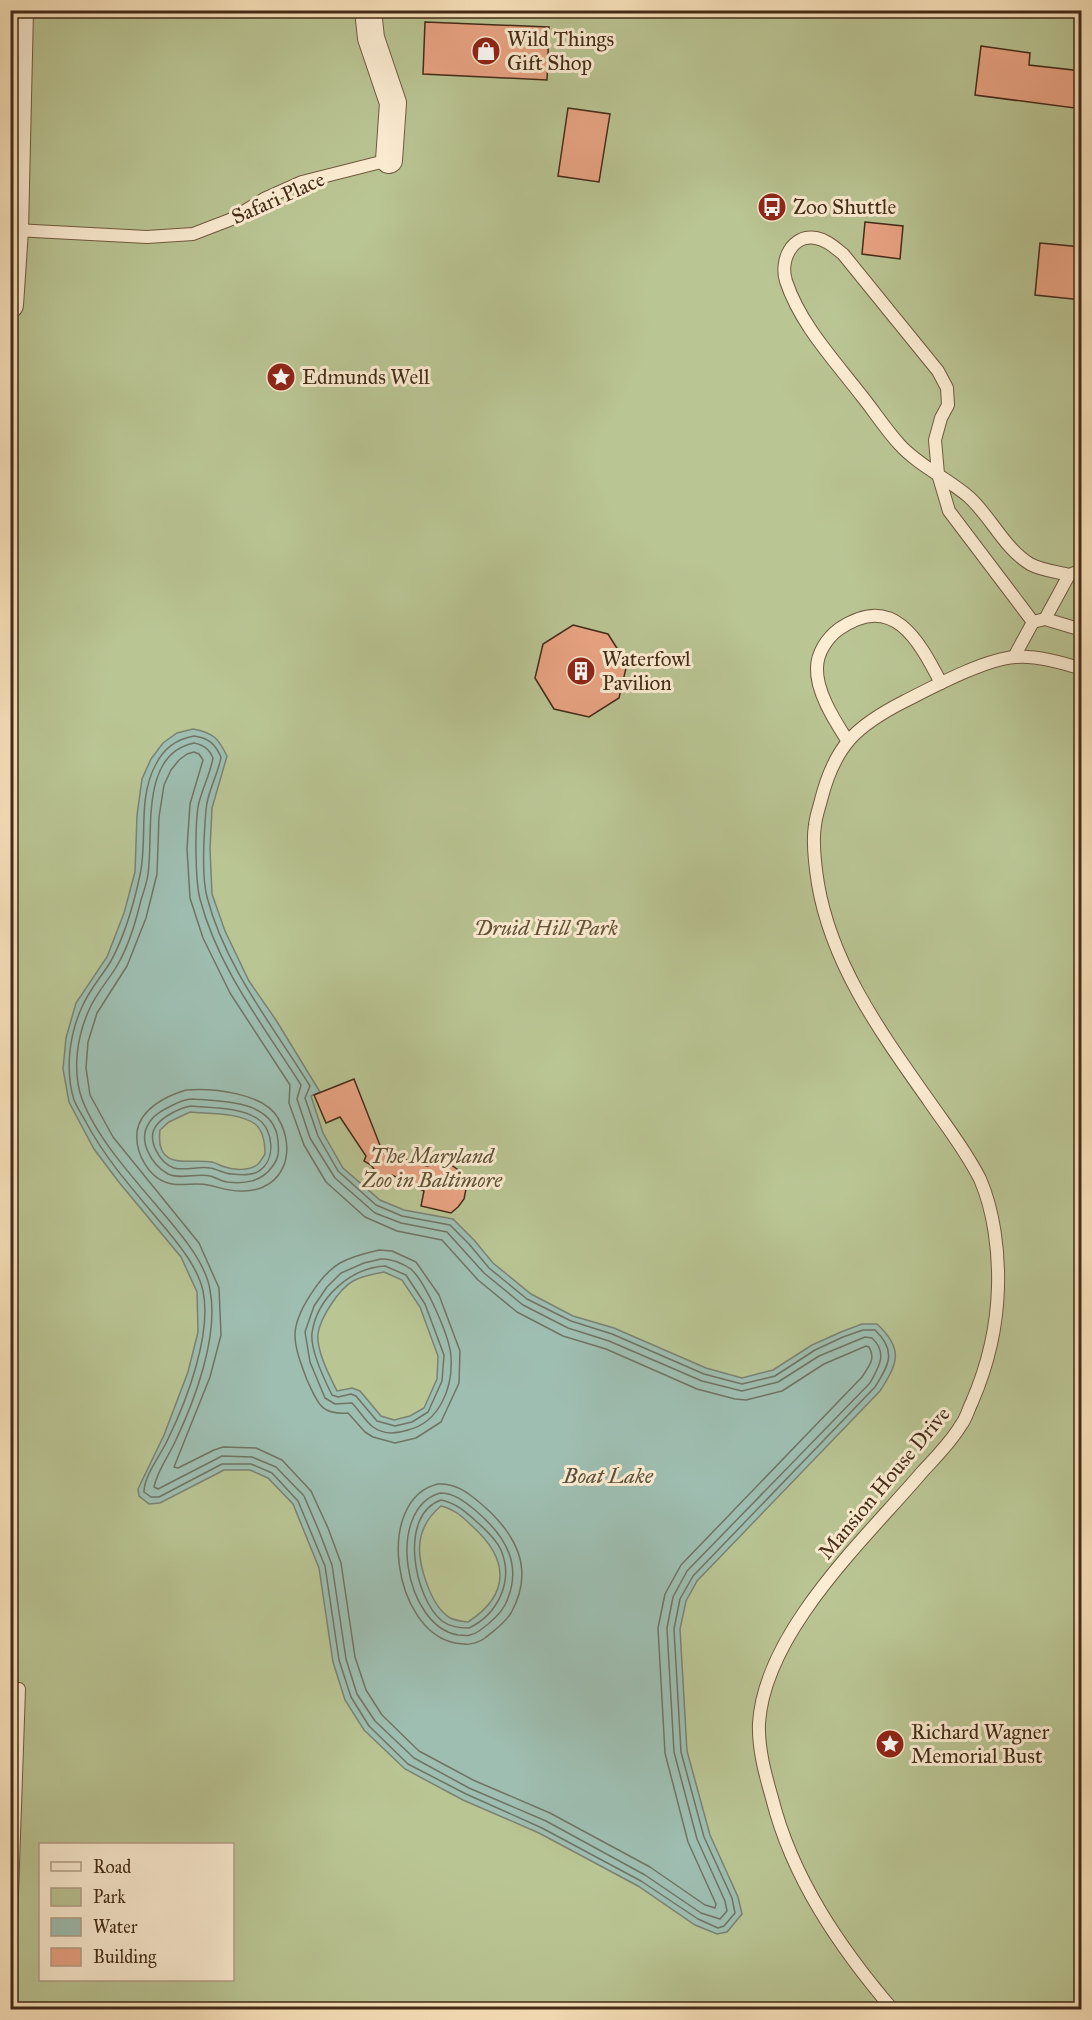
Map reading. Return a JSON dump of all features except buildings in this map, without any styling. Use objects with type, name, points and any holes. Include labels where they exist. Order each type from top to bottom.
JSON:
[{"type":"street","name":"Safari Place","points":[[368,10],[371,38],[393,103],[389,160]]},
{"type":"street","points":[[10,305],[15,230],[22,12]]},
{"type":"lane","name":"Safari Place","points":[[15,230],[147,237],[193,234],[232,219],[264,199],[302,182],[389,160]]},
{"type":"lane","points":[[1069,575],[1031,564],[1015,551],[970,498],[938,474],[901,446],[816,336],[799,309],[783,267],[790,247],[814,237],[827,242],[843,254],[938,371],[947,388],[948,405],[941,418],[935,440],[938,474],[949,511],[1039,620],[1082,630]]},
{"type":"lane","points":[[1014,657],[1069,575],[1082,570]]},
{"type":"lane","points":[[847,740],[831,715],[821,691],[816,669],[821,650],[832,634],[853,620],[873,615],[892,618],[910,631],[923,648],[941,683]]},
{"type":"lane","name":"Mansion House Drive","points":[[893,2010],[825,1920],[795,1864],[776,1813],[763,1764],[759,1725],[764,1689],[779,1652],[805,1610],[962,1425],[982,1378],[992,1344],[998,1285],[994,1230],[982,1184],[966,1153],[879,1029],[845,970],[823,912],[815,864],[814,828],[827,776],[847,740],[891,708],[984,665],[1014,657],[1050,660],[1082,669]]},
{"type":"lane","points":[[10,1952],[19,1689]]},
{"type":"green space","name":"Druid Hill Park","points":[[11,11],[1081,11],[1081,2009],[11,2010]]},
{"type":"water","name":"Boat Lake","points":[[193,729],[206,732],[218,741],[227,756],[212,808],[210,849],[212,894],[225,931],[249,981],[320,1092],[311,1096],[323,1133],[343,1168],[380,1200],[404,1210],[453,1219],[493,1263],[531,1294],[573,1316],[614,1328],[706,1368],[742,1378],[773,1370],[812,1345],[862,1324],[877,1324],[886,1333],[895,1349],[894,1364],[880,1391],[697,1581],[686,1601],[680,1629],[687,1751],[710,1835],[738,1897],[742,1914],[727,1932],[717,1934],[695,1925],[638,1886],[539,1833],[463,1800],[405,1769],[364,1730],[345,1700],[333,1662],[319,1568],[293,1504],[268,1478],[250,1470],[224,1470],[160,1503],[149,1504],[139,1496],[138,1489],[164,1435],[188,1372],[198,1332],[197,1292],[181,1257],[94,1149],[69,1102],[63,1069],[66,1038],[76,1003],[107,957],[124,913],[135,872],[137,815],[142,779],[151,759],[163,743],[177,733]],"holes":[[[190,1112],[232,1115],[248,1120],[260,1130],[265,1154],[257,1165],[241,1169],[228,1168],[212,1162],[168,1158],[160,1143],[160,1130],[169,1122]],[[384,1272],[402,1280],[420,1307],[438,1356],[437,1379],[424,1408],[410,1416],[394,1420],[381,1416],[360,1391],[352,1388],[337,1391],[319,1348],[318,1334],[322,1320],[331,1304],[348,1285],[368,1275]],[[441,1506],[454,1511],[484,1538],[498,1563],[500,1576],[498,1588],[492,1600],[468,1622],[446,1615],[435,1601],[426,1581],[420,1542],[430,1517]]]},
{"type":"place","name":"Wild Things Gift Shop","points":[[486,51]]},
{"type":"place","name":"Zoo Shuttle","points":[[772,207]]},
{"type":"place","name":"Edmunds Well","points":[[281,377]]},
{"type":"place","name":"Waterfowl Pavilion","points":[[581,671]]},
{"type":"place","name":"Richard Wagner Memorial Bust","points":[[890,1744]]},
{"type":"park label","name":"The Maryland Zoo in Baltimore","points":[[432,1168]]}]
